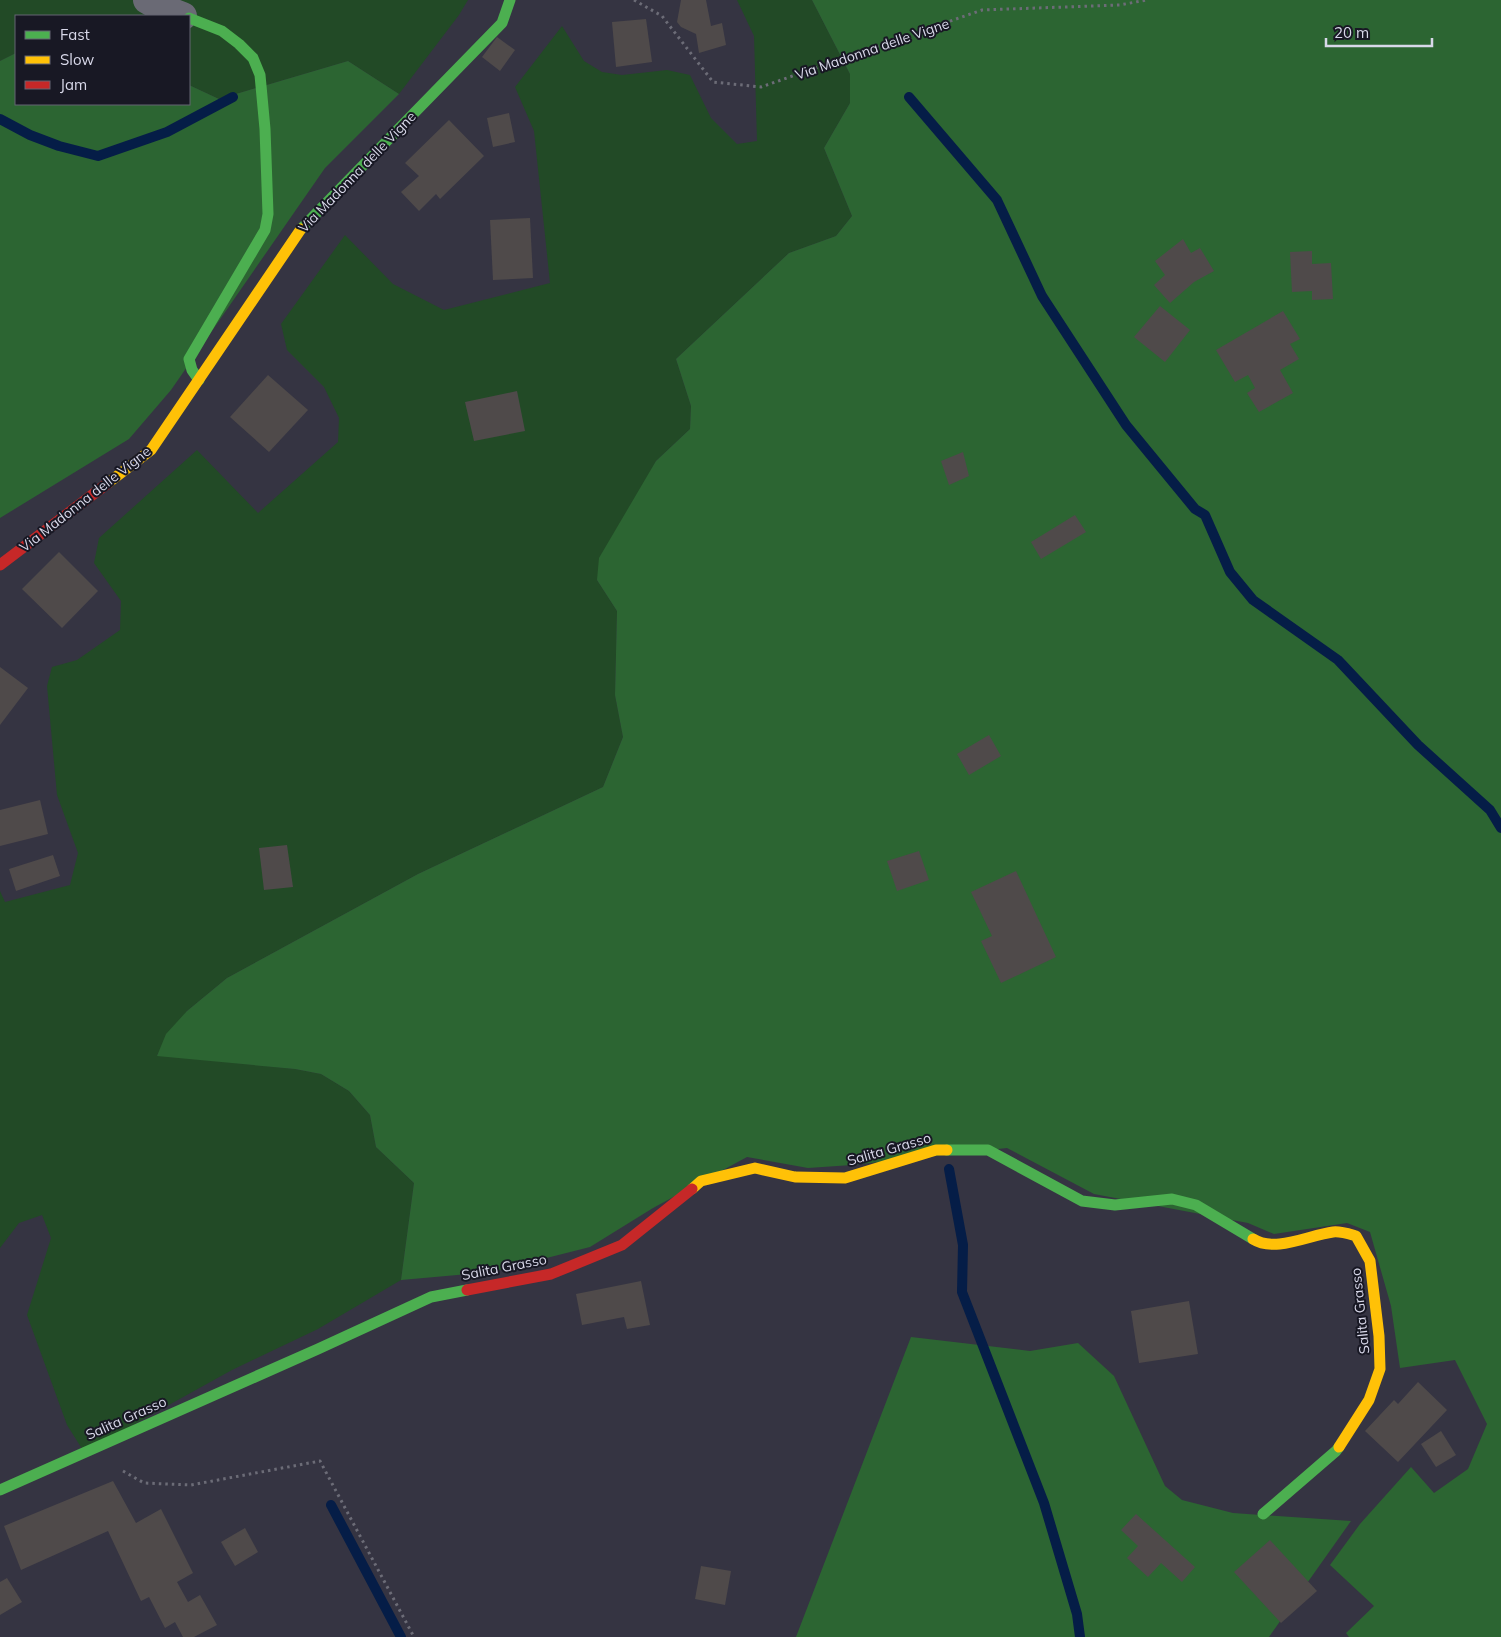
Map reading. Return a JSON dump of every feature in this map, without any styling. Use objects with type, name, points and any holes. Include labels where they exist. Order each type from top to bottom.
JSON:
[{"type":"street","points":[[147,0],[159,7],[181,15]]},
{"type":"street","name":"Via Madonna delle Vigne","points":[[0,565],[151,450],[300,230],[502,23],[510,0]]},
{"type":"street","points":[[190,18],[222,31],[239,44],[252,58],[260,76],[265,129],[268,214],[265,230],[189,359],[192,370],[199,380]]},
{"type":"street","name":"Salita Grasso","points":[[0,1490],[431,1297],[551,1274],[622,1245],[701,1181],[755,1168],[795,1177],[845,1178],[936,1150],[988,1150],[1082,1201],[1115,1205],[1172,1199],[1196,1205],[1260,1244],[1288,1243],[1335,1231],[1356,1236],[1370,1261],[1379,1336],[1380,1369],[1369,1400],[1336,1450],[1263,1514]]},
{"type":"path","name":"Via Madonna delle Vigne","points":[[634,0],[662,16],[713,82],[761,87],[982,10],[1120,5],[1146,0]]},
{"type":"path","points":[[119,1469],[144,1483],[191,1485],[320,1461],[414,1637]]},
{"type":"green space","points":[[0,0],[468,0],[459,15],[399,94],[348,61],[219,99],[190,85],[190,15],[15,15],[15,54],[0,61]]},
{"type":"green space","points":[[737,0],[812,0],[850,74],[850,103],[824,148],[852,216],[836,236],[789,253],[676,359],[691,406],[690,429],[656,461],[597,580],[617,611],[615,695],[623,737],[603,787],[418,874],[227,978],[187,1011],[157,1055],[295,1069],[321,1074],[349,1091],[370,1115],[376,1147],[414,1183],[401,1280],[318,1329],[232,1370],[84,1452],[67,1425],[27,1315],[51,1238],[42,1215],[19,1223],[0,1248],[0,891],[5,902],[70,885],[78,853],[57,795],[47,686],[52,667],[77,660],[120,630],[121,601],[94,563],[99,538],[197,450],[258,513],[338,442],[339,418],[324,387],[287,350],[281,324],[345,235],[393,284],[444,310],[550,283],[534,131],[515,87],[562,26],[584,61],[602,72],[622,75],[667,70],[690,75],[711,118],[737,144],[757,141],[754,36]]},
{"type":"green space","points":[[812,0],[1501,0],[1501,1637],[1349,1637],[1346,1633],[1374,1606],[1330,1565],[1360,1524],[1411,1467],[1434,1493],[1468,1469],[1487,1424],[1455,1360],[1400,1368],[1391,1306],[1370,1232],[1347,1223],[1274,1234],[1248,1223],[1094,1194],[1007,1148],[808,1168],[747,1157],[653,1208],[590,1247],[491,1272],[401,1280],[414,1183],[376,1147],[370,1115],[349,1091],[321,1074],[295,1069],[157,1056],[166,1034],[187,1011],[227,978],[418,874],[603,787],[623,737],[615,695],[617,611],[597,580],[599,558],[656,461],[690,429],[691,406],[676,359],[789,253],[836,236],[852,216],[824,148],[850,103],[850,74]]},
{"type":"green space","points":[[15,54],[15,105],[190,105],[190,85],[219,99],[348,61],[399,94],[325,168],[171,390],[129,439],[0,518],[0,61]]},
{"type":"green space","points":[[911,1337],[1030,1351],[1078,1343],[1114,1376],[1165,1486],[1182,1500],[1233,1513],[1351,1521],[1269,1637],[796,1637]]},
{"type":"building","points":[[681,0],[706,0],[711,26],[722,23],[726,45],[699,53],[696,34],[681,27],[677,22]]},
{"type":"building","points":[[646,19],[652,62],[616,67],[612,22]]},
{"type":"building","points":[[497,37],[515,50],[500,71],[482,57]]},
{"type":"building","points":[[509,113],[515,142],[493,147],[487,118]]},
{"type":"building","points":[[449,120],[484,156],[440,199],[436,194],[419,211],[401,192],[419,176],[405,163]]},
{"type":"building","points":[[530,218],[533,278],[493,280],[490,220]]},
{"type":"building","points":[[1183,239],[1191,253],[1200,248],[1214,271],[1194,282],[1170,303],[1154,285],[1165,275],[1155,261]]},
{"type":"building","points":[[1312,251],[1312,264],[1331,263],[1333,299],[1312,300],[1312,291],[1292,292],[1290,252]]},
{"type":"building","points":[[1160,306],[1190,330],[1165,362],[1134,337]]},
{"type":"building","points":[[1283,311],[1300,339],[1290,344],[1299,359],[1280,370],[1293,393],[1259,412],[1247,393],[1255,388],[1248,375],[1235,382],[1216,350]]},
{"type":"building","points":[[268,375],[308,410],[269,452],[230,417]]},
{"type":"building","points":[[517,391],[525,431],[474,441],[465,402]]},
{"type":"building","points":[[963,452],[969,476],[949,485],[941,461]]},
{"type":"building","points":[[1075,515],[1086,532],[1041,559],[1031,542]]},
{"type":"building","points":[[59,552],[98,591],[62,628],[22,589]]},
{"type":"building","points":[[0,667],[28,688],[0,725]]},
{"type":"building","points":[[989,735],[1001,756],[969,775],[957,754]]},
{"type":"building","points":[[40,800],[48,834],[0,846],[0,810]]},
{"type":"building","points":[[287,845],[293,887],[264,890],[259,848]]},
{"type":"building","points":[[919,851],[929,880],[897,891],[887,861]]},
{"type":"building","points":[[53,855],[60,876],[16,891],[9,869]]},
{"type":"building","points":[[1016,871],[1056,957],[1001,983],[981,941],[992,936],[971,892]]},
{"type":"building","points":[[641,1281],[650,1325],[627,1329],[624,1317],[582,1325],[576,1294]]},
{"type":"building","points":[[1189,1301],[1198,1354],[1139,1363],[1131,1311]]},
{"type":"building","points":[[1418,1382],[1447,1410],[1398,1462],[1365,1431],[1394,1400],[1398,1404]]},
{"type":"building","points":[[1441,1431],[1456,1455],[1436,1467],[1421,1444]]},
{"type":"building","points":[[113,1481],[136,1523],[161,1509],[193,1573],[177,1582],[188,1602],[200,1595],[217,1625],[194,1637],[183,1637],[175,1622],[165,1628],[149,1597],[141,1601],[108,1531],[21,1570],[4,1526]]},
{"type":"building","points":[[1136,1514],[1195,1567],[1182,1582],[1161,1563],[1148,1577],[1127,1558],[1138,1546],[1121,1530]]},
{"type":"building","points":[[245,1528],[258,1552],[235,1566],[221,1542]]},
{"type":"building","points":[[1270,1540],[1317,1591],[1281,1623],[1234,1572]]},
{"type":"building","points":[[701,1566],[731,1571],[725,1605],[695,1599]]},
{"type":"building","points":[[7,1578],[22,1602],[0,1615],[0,1582]]},
{"type":"waterway","points":[[0,119],[30,135],[59,146],[98,156],[167,132],[233,97]]},
{"type":"waterway","points":[[909,97],[997,200],[1042,296],[1126,425],[1195,509],[1205,515],[1230,572],[1253,600],[1338,660],[1418,745],[1490,810],[1501,828]]},
{"type":"waterway","points":[[949,1169],[963,1245],[962,1292],[1044,1503],[1077,1614],[1080,1637]]},
{"type":"waterway","points":[[331,1505],[401,1637]]},
{"type":"traffic: fast","points":[[301,229],[502,23],[510,0]]},
{"type":"traffic: fast","points":[[190,18],[222,31],[239,44],[253,58],[260,75],[265,129],[268,214],[265,230],[189,359],[192,370],[199,380]]},
{"type":"traffic: fast","points":[[947,1150],[988,1150],[1082,1201],[1115,1205],[1172,1199],[1196,1205],[1253,1239]]},
{"type":"traffic: fast","points":[[0,1490],[431,1297],[467,1290]]},
{"type":"traffic: fast","points":[[1263,1514],[1339,1447]]},
{"type":"traffic: slow","points":[[108,483],[151,450],[301,229]]},
{"type":"traffic: slow","points":[[692,1189],[701,1181],[755,1168],[795,1177],[845,1178],[936,1150],[947,1150]]},
{"type":"traffic: slow","points":[[1253,1239],[1262,1243],[1282,1244],[1333,1232],[1342,1232],[1356,1236],[1370,1261],[1379,1336],[1380,1369],[1369,1400],[1339,1447]]},
{"type":"traffic: jam","points":[[0,565],[108,483]]},
{"type":"traffic: jam","points":[[467,1290],[551,1274],[622,1245],[692,1189]]}]
